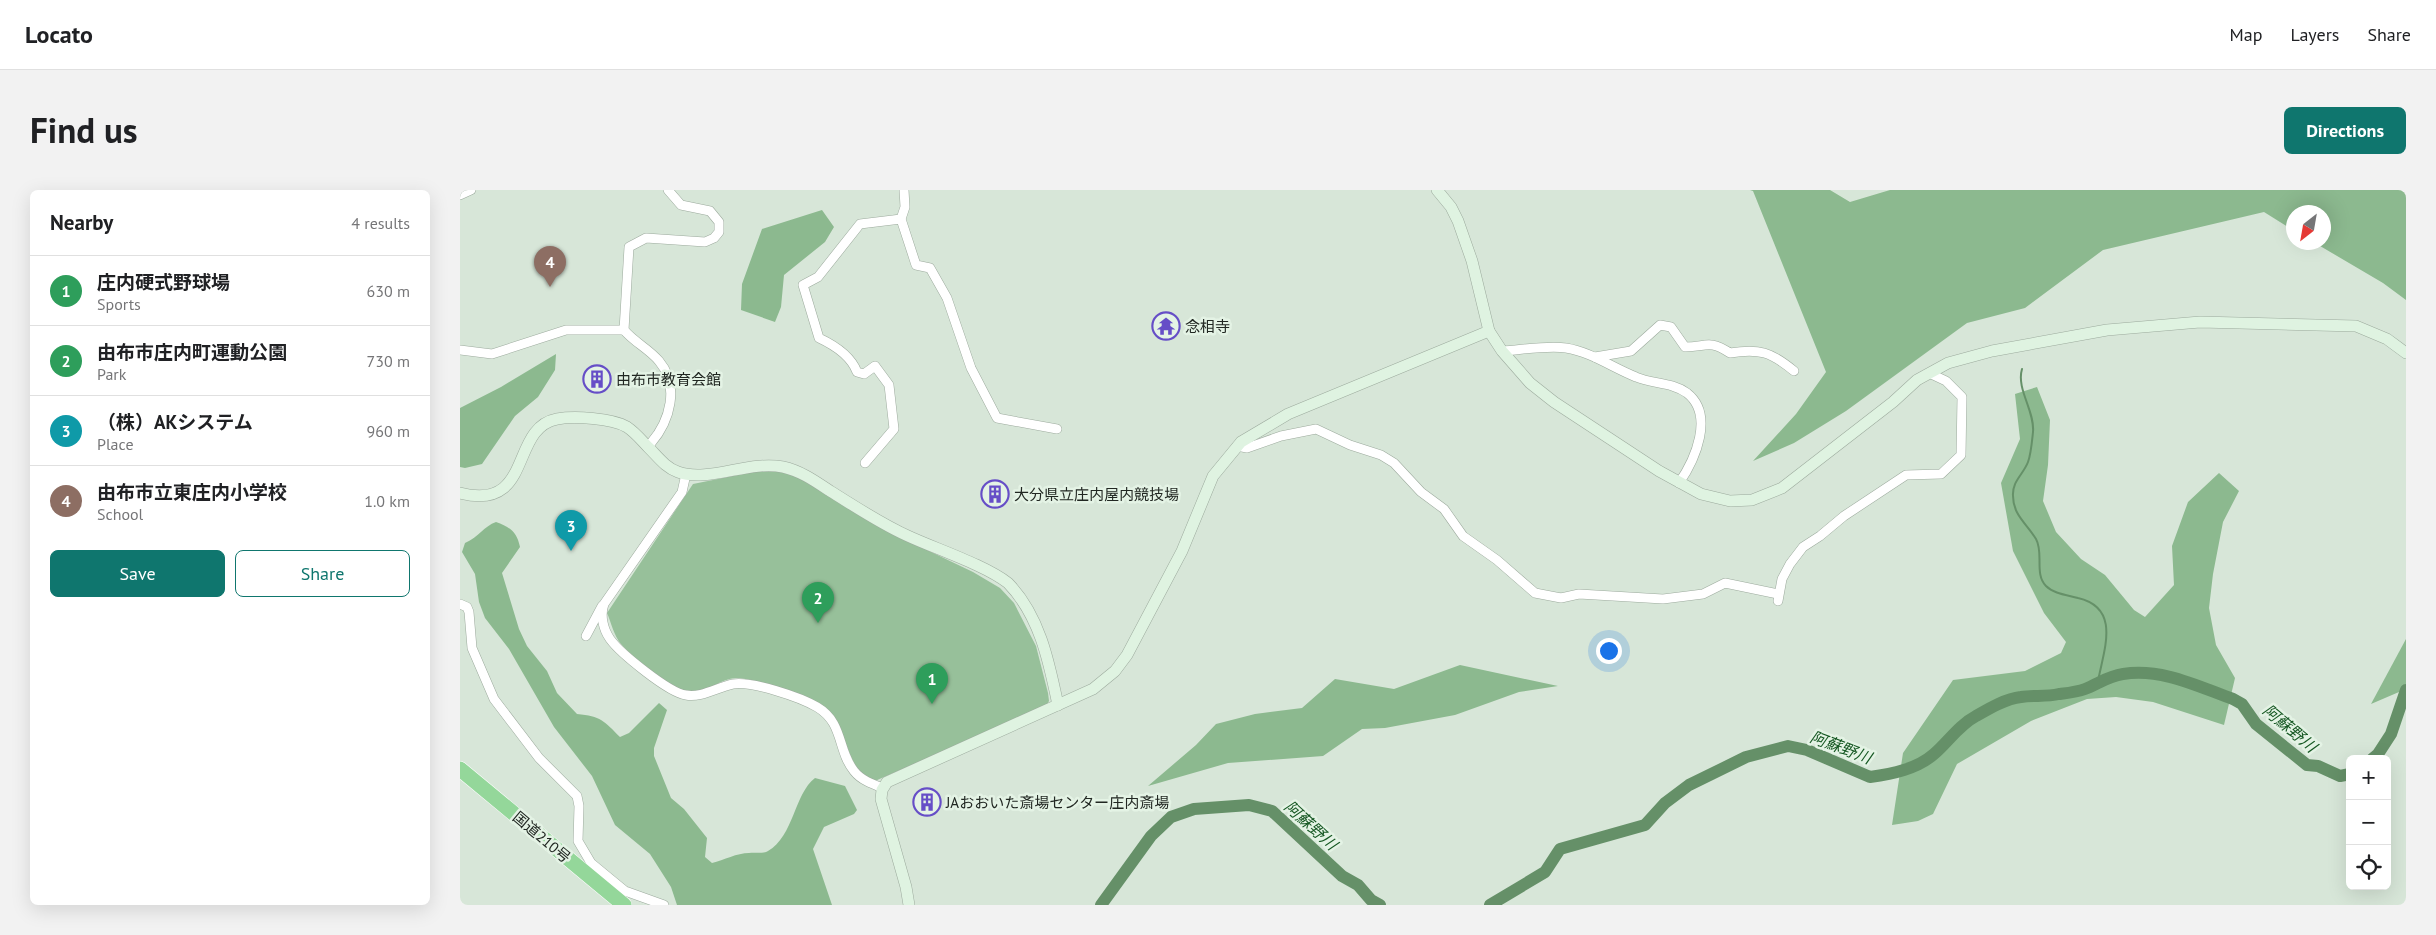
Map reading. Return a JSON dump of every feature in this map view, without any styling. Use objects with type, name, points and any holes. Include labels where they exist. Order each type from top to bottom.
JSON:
[{"type":"highway","name":"国道210号","points":[[460,770],[624,905]]},
{"type":"street","points":[[460,195],[470,190]]},
{"type":"street","points":[[624,330],[629,247],[646,238],[705,242],[714,238],[720,232],[720,222],[710,211],[681,205],[668,190]]},
{"type":"street","points":[[904,190],[905,207],[901,219],[916,265],[930,268],[947,298],[971,368],[997,418],[1056,429]]},
{"type":"street","points":[[1437,190],[1451,208],[1458,222],[1472,262],[1489,331],[1502,351],[1530,383],[1554,402],[1679,483],[1701,494],[1730,501],[1752,500],[1773,493],[1793,481],[1893,402],[1917,380],[1948,363],[1992,352],[2145,325],[2200,322],[2356,326],[2387,339],[2406,353]]},
{"type":"street","points":[[865,463],[894,430],[889,385],[875,366],[864,374],[857,372],[854,363],[829,343],[819,338],[803,285],[818,277],[860,224],[901,219]]},
{"type":"street","points":[[1595,357],[1631,352],[1660,325],[1671,327],[1685,347],[1707,343],[1720,346],[1730,353],[1748,350],[1766,352],[1781,360],[1794,371]]},
{"type":"street","points":[[460,350],[492,354],[566,330],[624,330],[658,360],[669,382],[668,413],[664,426],[651,443]]},
{"type":"street","points":[[909,905],[906,886],[881,799],[883,788],[889,781],[1093,689],[1116,671],[1127,655],[1182,551],[1214,476],[1241,442],[1288,414],[1489,331]]},
{"type":"street","points":[[1502,351],[1566,347],[1595,357],[1638,378],[1671,386],[1687,393],[1698,407],[1700,436],[1690,464],[1679,483]]},
{"type":"street","points":[[1237,446],[1247,448],[1281,436],[1316,429],[1350,445],[1381,455],[1394,463],[1421,492],[1444,509],[1463,536],[1497,560],[1535,593],[1561,598],[1579,594],[1663,599],[1702,594],[1725,583],[1778,598],[1790,564],[1802,547],[1863,502],[1906,475],[1941,474],[1961,455],[1962,398],[1946,381],[1929,373]]},
{"type":"street","points":[[460,493],[485,496],[504,487],[519,469],[535,432],[543,425],[558,419],[609,421],[622,424],[636,434],[666,465],[674,471],[686,474],[762,465],[791,469],[884,524],[1000,578],[1016,592],[1039,632],[1048,657],[1058,705]]},
{"type":"street","points":[[586,636],[606,600],[682,492],[686,474]]},
{"type":"street","points":[[606,600],[602,609],[603,620],[612,642],[668,688],[676,693],[692,696],[733,684],[747,684],[814,706],[827,715],[837,728],[853,770],[861,778],[883,788]]},
{"type":"street","points":[[460,604],[468,609],[472,648],[494,699],[539,758],[577,796],[579,806],[578,840],[591,864],[625,891],[664,905]]},
{"type":"green space","points":[[1750,190],[1830,190],[1850,202],[1890,190],[2406,190],[2406,300],[2383,283],[2327,250],[2331,250],[2331,205],[2286,205],[2286,226],[2264,212],[2103,250],[2025,308],[1967,323],[1846,411],[1794,443],[1753,461],[1796,414],[1826,372],[1753,191]]},
{"type":"green space","points":[[822,210],[834,227],[825,242],[784,275],[781,307],[775,322],[741,310],[742,284],[762,229]]},
{"type":"green space","points":[[556,354],[555,370],[538,397],[515,416],[482,464],[465,468],[460,467],[460,408],[501,387]]},
{"type":"green space","points":[[2037,387],[2050,420],[2048,465],[2043,501],[2056,532],[2081,559],[2105,575],[2134,610],[2145,617],[2174,585],[2172,546],[2188,502],[2219,473],[2239,491],[2223,522],[2213,574],[2209,608],[2216,645],[2235,678],[2224,725],[2153,702],[2116,697],[2087,699],[2031,721],[1957,764],[1933,814],[1918,821],[1892,825],[1903,753],[1953,680],[2025,671],[2061,653],[2066,642],[2044,613],[2013,551],[2001,483],[2020,439],[2015,394]]},
{"type":"green space","points":[[768,469],[791,473],[881,528],[973,572],[1000,588],[1014,603],[1036,646],[1048,693],[1049,701],[1046,706],[875,781],[863,774],[856,765],[835,720],[826,709],[812,701],[774,686],[743,678],[725,680],[701,691],[687,691],[666,682],[645,667],[619,641],[607,613],[693,484]]},
{"type":"green space","points":[[496,522],[512,531],[519,542],[520,547],[502,573],[519,629],[527,646],[547,671],[557,693],[577,714],[592,716],[602,720],[620,737],[629,733],[659,703],[667,710],[654,748],[654,756],[671,798],[684,809],[707,838],[705,857],[712,863],[744,853],[766,852],[777,844],[789,826],[802,794],[815,778],[845,786],[857,810],[854,814],[824,827],[813,849],[832,905],[677,905],[671,887],[650,854],[615,825],[592,776],[554,727],[509,649],[485,618],[479,602],[475,574],[462,552],[465,543]]},
{"type":"green space","points":[[2406,639],[2406,689],[2371,704]]},
{"type":"green space","points":[[1460,665],[1558,686],[1519,692],[1455,715],[1385,728],[1362,729],[1323,756],[1228,763],[1148,786],[1196,745],[1216,724],[1255,714],[1302,708],[1335,679],[1394,689]]},
{"type":"waterway","points":[[2022,369],[2021,384],[2031,416],[2033,432],[2028,462],[2014,486],[2015,509],[2036,539],[2039,551],[2040,576],[2046,586],[2057,593],[2091,603],[2100,611],[2105,620],[2106,643],[2098,681]]},
{"type":"waterway","name":"阿蘇野川","points":[[1490,905],[1545,872],[1560,849],[1645,825],[1665,803],[1689,785],[1746,757],[1788,746],[1807,750],[1870,777],[1887,774],[1920,764],[1970,720],[2003,702],[2021,697],[2079,691],[2113,676],[2123,674],[2152,674],[2179,679],[2233,699],[2242,704],[2256,724],[2307,765],[2318,766],[2340,776],[2346,775]]},
{"type":"waterway","name":"阿蘇野川","points":[[2377,755],[2391,734],[2406,690]]},
{"type":"waterway","name":"阿蘇野川","points":[[1101,905],[1151,836],[1171,817],[1194,809],[1249,805],[1272,811],[1342,876],[1358,885],[1371,900],[1380,905]]},
{"type":"place","name":"由布市立東庄内小学校","points":[[550,287]]},
{"type":"place","name":"念相寺","points":[[1166,326]]},
{"type":"place","name":"由布市教育会館","points":[[597,379]]},
{"type":"place","name":"大分県立庄内屋内競技場","points":[[995,494]]},
{"type":"place","name":"（株）AKシステム","points":[[571,551]]},
{"type":"place","name":"由布市庄内町運動公園","points":[[818,623]]},
{"type":"place","name":"庄内硬式野球場","points":[[932,704]]},
{"type":"place","name":"JAおおいた斎場センター庄内斎場","points":[[927,802]]}]
